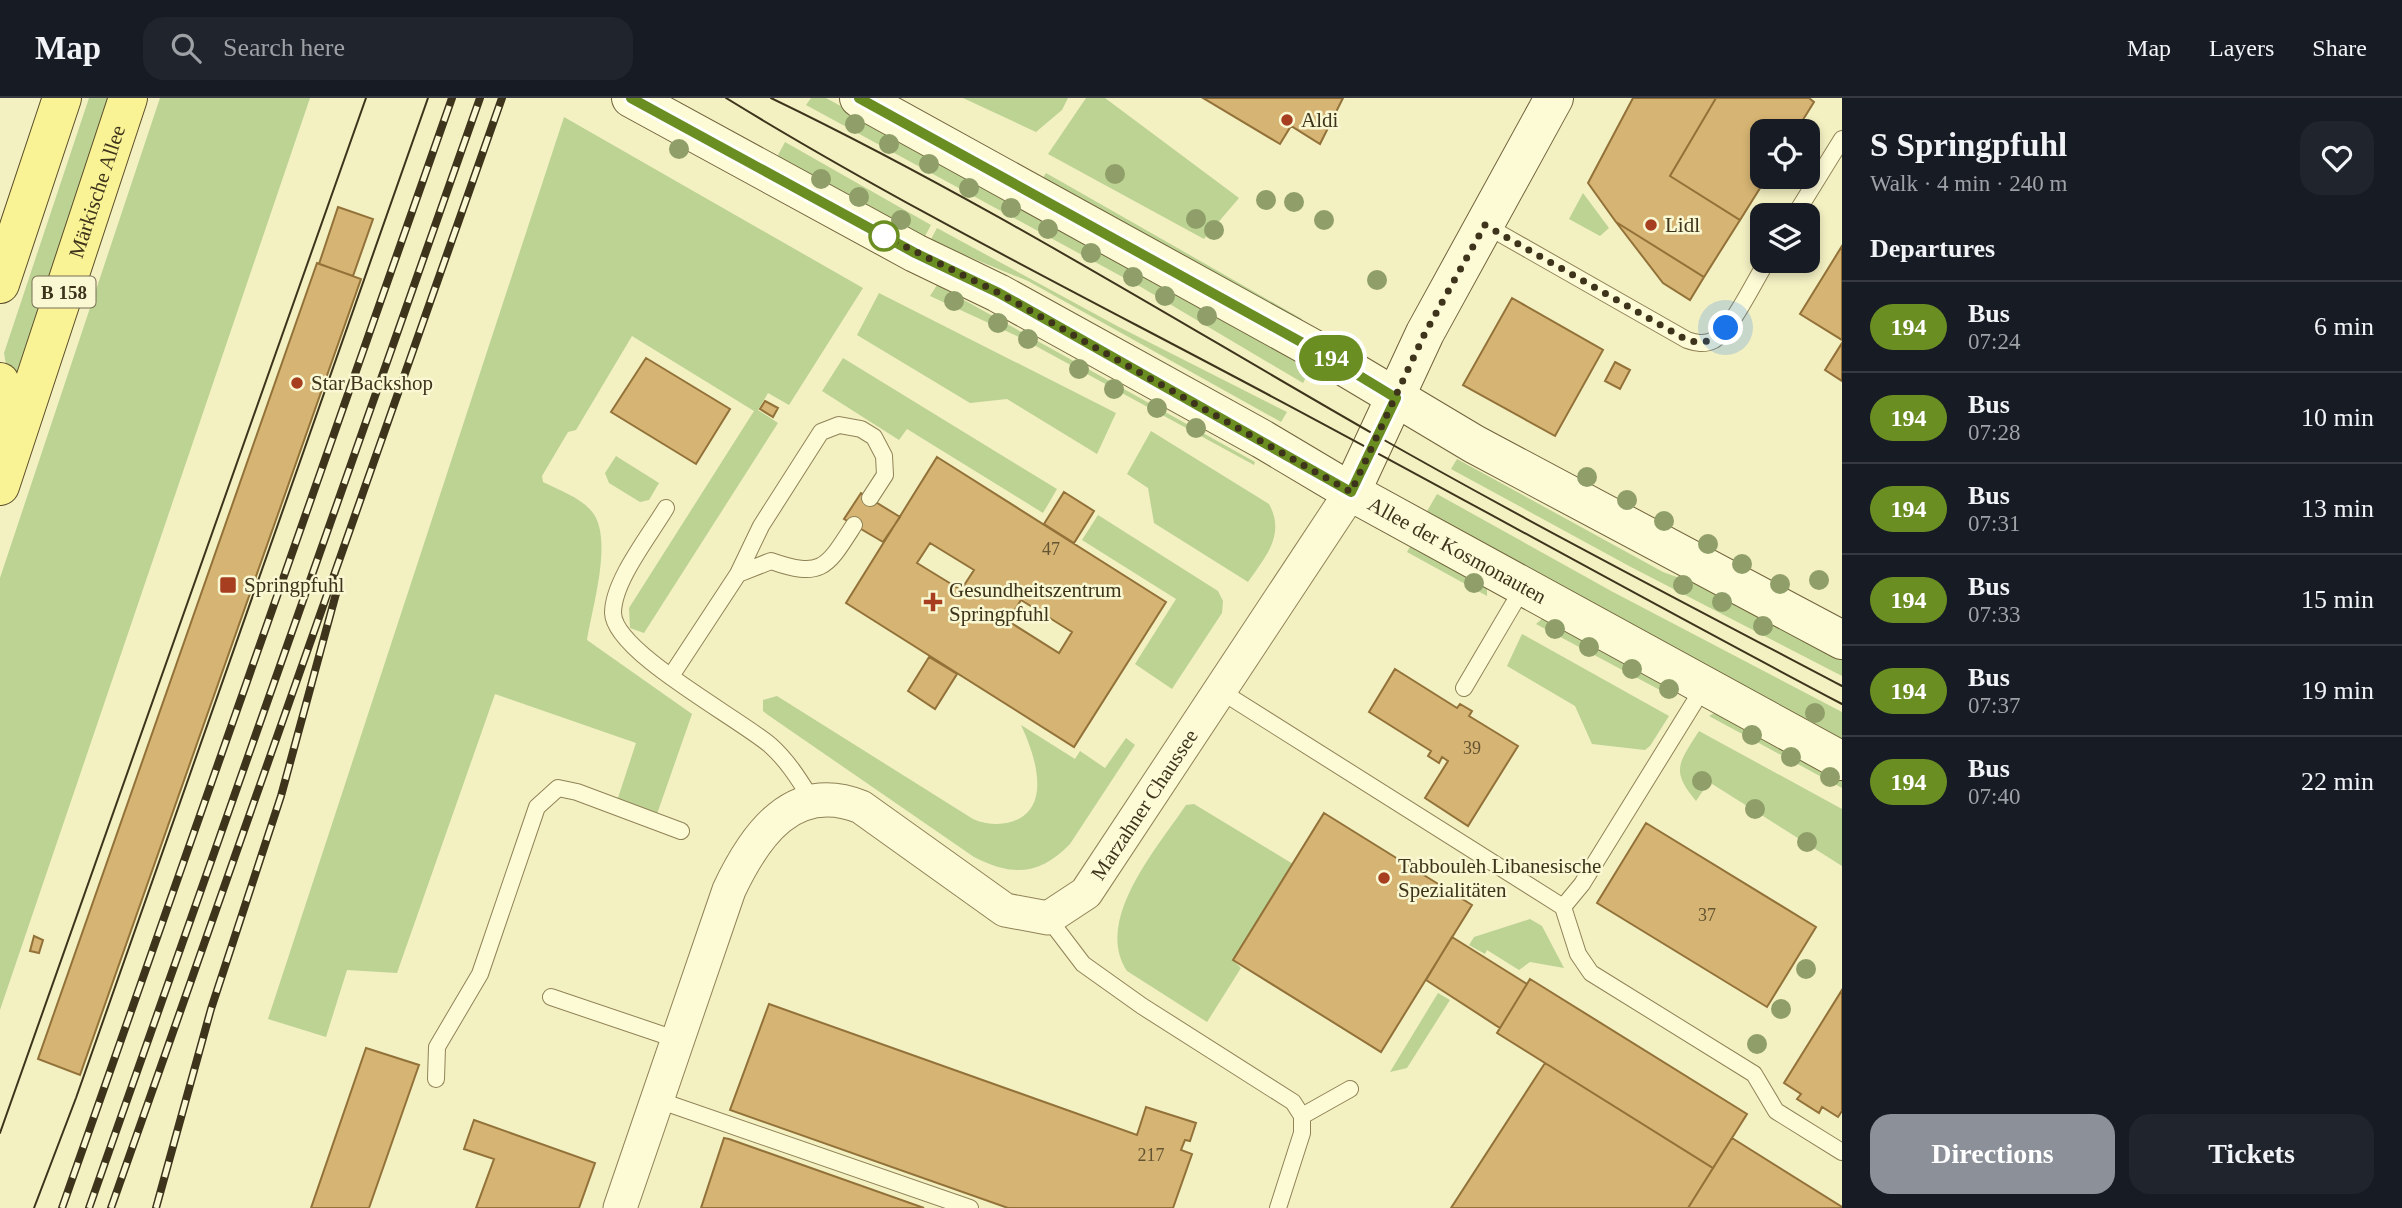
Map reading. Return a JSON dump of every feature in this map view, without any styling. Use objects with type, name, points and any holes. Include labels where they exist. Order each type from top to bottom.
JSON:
[{"type":"main road","name":"B 158","points":[[0,284],[62,98]]},
{"type":"main road","name":"Märkische Allee","points":[[0,486],[128,98]]},
{"type":"main road","name":"Allee der Kosmonauten","points":[[631,98],[915,253],[999,293],[1351,492],[1842,761]]},
{"type":"main road","points":[[859,98],[1330,358],[1621,525],[1739,583],[1842,640]]},
{"type":"main road","name":"Marzahner Chaussee","points":[[1351,492],[1425,333],[1554,98]]},
{"type":"main road","points":[[0,382],[0,409]]},
{"type":"street","name":"Marzahner Chaussee","points":[[1048,918],[1087,893],[1351,492]]},
{"type":"street","points":[[620,1208],[739,870],[764,832],[778,818],[812,800],[829,798],[860,807],[1005,910],[1048,918]]},
{"type":"lane","points":[[1802,203],[1842,139]]},
{"type":"lane","points":[[1485,225],[1687,340],[1701,344],[1715,339],[1726,328],[1760,273]]},
{"type":"lane","points":[[671,676],[738,574],[761,526],[821,432],[839,425],[861,429],[874,437],[884,456],[885,475],[870,498]]},
{"type":"lane","points":[[666,508],[616,592],[613,615],[620,635],[642,656],[771,747],[792,769],[812,800]]},
{"type":"lane","points":[[738,574],[771,561],[797,570],[818,569],[834,557],[854,525]]},
{"type":"lane","points":[[1464,688],[1524,586]]},
{"type":"lane","points":[[1563,907],[1589,873],[1705,685]]},
{"type":"lane","points":[[1219,690],[1563,907],[1577,954],[1591,973],[1754,1074],[1776,1111],[1842,1152]]},
{"type":"lane","points":[[436,1079],[438,1047],[480,974],[537,807],[546,796],[558,788],[577,792],[681,831]]},
{"type":"lane","points":[[1048,918],[1083,964],[1142,1006],[1293,1102],[1302,1116],[1302,1133],[1278,1208]]},
{"type":"lane","points":[[551,996],[678,1040]]},
{"type":"lane","points":[[1302,1116],[1350,1089]]},
{"type":"lane","points":[[658,1100],[970,1208]]},
{"type":"green space","points":[[89,98],[109,98],[13,384],[9,383],[4,353]]},
{"type":"green space","points":[[160,98],[310,98],[0,1010],[0,578]]},
{"type":"green space","points":[[811,98],[826,98],[1313,364],[1303,383],[1141,287],[806,105]]},
{"type":"green space","points":[[963,98],[1068,98],[1062,110],[1036,132]]},
{"type":"green space","points":[[1086,98],[1105,98],[1239,198],[1204,239],[1048,154]]},
{"type":"green space","points":[[564,117],[863,288],[789,405],[768,393],[758,410],[778,423],[644,633],[630,628],[629,608],[754,411],[632,336],[576,430],[568,432],[542,476],[543,482],[583,503],[593,513],[599,525],[601,557],[587,640],[692,714],[657,814],[617,801],[636,743],[495,694],[397,973],[347,970],[326,1037],[268,1019]]},
{"type":"green space","points":[[785,142],[931,225],[924,238],[776,159]]},
{"type":"green space","points":[[1046,173],[1302,319],[1299,323],[1041,181]]},
{"type":"green space","points":[[1583,193],[1609,228],[1600,236],[1569,219]]},
{"type":"green space","points":[[937,228],[1119,327],[1287,412],[1281,422],[1028,281],[930,241]]},
{"type":"green space","points":[[937,285],[1255,462],[1254,465],[1021,338],[930,296]]},
{"type":"green space","points":[[879,293],[1116,413],[1097,454],[1007,399],[970,403],[857,335]]},
{"type":"green space","points":[[843,358],[1057,489],[1043,513],[907,429],[899,440],[822,391]]},
{"type":"green space","points":[[1151,431],[1269,504],[1274,515],[1274,536],[1267,555],[1248,582],[1154,523],[1148,488],[1127,474]]},
{"type":"green space","points":[[616,456],[659,483],[649,500],[640,502],[609,483],[605,473]]},
{"type":"green space","points":[[1457,459],[1663,572],[1732,597],[1842,658],[1842,676],[1629,566],[1451,469]]},
{"type":"green space","points":[[1437,494],[1613,592],[1842,712],[1842,742],[1426,513]]},
{"type":"green space","points":[[1098,515],[1218,591],[1223,601],[1222,613],[1172,689],[1135,664],[1176,599],[1082,540]]},
{"type":"green space","points":[[1411,545],[1487,587],[1487,596],[1407,552]]},
{"type":"green space","points":[[1544,617],[1678,689],[1673,697],[1536,624]]},
{"type":"green space","points":[[1522,634],[1669,716],[1650,746],[1645,750],[1592,744],[1575,706],[1507,666]]},
{"type":"green space","points":[[777,696],[973,819],[993,824],[1003,824],[1022,817],[1034,801],[1037,790],[1035,765],[1021,725],[1075,759],[1080,751],[1105,768],[1126,738],[1135,745],[1070,844],[1048,862],[1025,870],[1014,870],[1001,868],[974,857],[768,715],[763,711],[763,700]]},
{"type":"green space","points":[[1716,712],[1842,779],[1842,788],[1709,716]]},
{"type":"green space","points":[[1699,731],[1842,809],[1842,866],[1709,782],[1696,801],[1683,781],[1680,766]]},
{"type":"green space","points":[[1194,804],[1293,864],[1233,960],[1241,968],[1207,1022],[1127,971],[1119,951],[1118,929],[1123,907],[1133,885],[1186,805]]},
{"type":"green space","points":[[1530,919],[1542,926],[1564,968],[1530,962],[1519,970],[1487,950],[1485,954],[1469,945],[1474,937]]},
{"type":"green space","points":[[1438,993],[1450,1000],[1407,1068],[1390,1072]]},
{"type":"building","name":"Aldi","points":[[1203,98],[1343,98],[1320,144],[1291,126],[1280,144]]},
{"type":"building","points":[[1633,98],[1716,98],[1670,176],[1740,220],[1704,277],[1616,222],[1588,183]]},
{"type":"building","points":[[1716,98],[1809,98],[1814,102],[1803,119],[1750,119],[1750,189],[1759,189],[1740,220],[1670,176]]},
{"type":"building","points":[[338,207],[373,219],[353,276],[319,264]]},
{"type":"building","points":[[1616,222],[1704,277],[1690,300],[1663,283]]},
{"type":"building","points":[[1842,246],[1842,340],[1800,314]]},
{"type":"building","points":[[317,263],[361,279],[80,1075],[38,1059]]},
{"type":"building","points":[[1512,298],[1603,350],[1555,436],[1463,385]]},
{"type":"building","points":[[1842,343],[1842,381],[1825,370]]},
{"type":"building","points":[[646,358],[730,409],[696,464],[611,412]]},
{"type":"building","points":[[1615,362],[1630,370],[1620,389],[1605,381]]},
{"type":"building","points":[[765,401],[778,408],[773,417],[760,409]]},
{"type":"building","name":"Gesundheitszentrum Springpfuhl","points":[[937,457],[1166,602],[1074,747],[846,603]],"holes":[[[930,543],[974,570],[961,590],[917,563]],[[1021,600],[1072,632],[1059,653],[1008,621]]]},
{"type":"building","points":[[1064,492],[1094,511],[1074,543],[1044,524]]},
{"type":"building","points":[[861,493],[900,517],[883,542],[844,519]]},
{"type":"building","points":[[929,657],[957,674],[935,709],[908,691]]},
{"type":"building","points":[[1395,669],[1457,708],[1460,704],[1472,711],[1469,716],[1518,746],[1468,826],[1425,798],[1448,761],[1442,757],[1439,763],[1428,756],[1431,751],[1369,712]]},
{"type":"building","points":[[1324,813],[1472,905],[1381,1052],[1233,960]]},
{"type":"building","points":[[1646,823],[1816,927],[1767,1007],[1597,903]]},
{"type":"building","points":[[34,936],[43,940],[39,953],[30,951]]},
{"type":"building","points":[[1452,937],[1527,984],[1500,1028],[1426,980]]},
{"type":"building","points":[[1530,979],[1747,1114],[1713,1168],[1497,1033]]},
{"type":"building","points":[[1842,990],[1842,1111],[1838,1117],[1822,1107],[1819,1113],[1797,1099],[1801,1094],[1784,1083]]},
{"type":"building","points":[[769,1004],[1137,1135],[1146,1107],[1196,1123],[1190,1141],[1185,1140],[1181,1150],[1192,1154],[1173,1208],[1008,1208],[730,1110]]},
{"type":"building","points":[[366,1048],[419,1065],[369,1208],[311,1208]]},
{"type":"building","points":[[1545,1063],[1713,1168],[1688,1208],[1451,1208]]},
{"type":"building","points":[[474,1120],[595,1163],[579,1208],[476,1208],[494,1159],[464,1149]]},
{"type":"building","points":[[724,1138],[729,1139],[924,1208],[701,1208]]},
{"type":"building","points":[[1732,1138],[1842,1207],[1842,1208],[1688,1208]]},
{"type":"tram line","points":[[0,1133],[366,98]]},
{"type":"tram line","points":[[34,1208],[76,1098],[428,98]]},
{"type":"tram line","points":[[726,98],[792,138],[995,251],[1341,433],[1842,704]]},
{"type":"tram line","points":[[771,98],[925,177],[1077,261],[1492,500],[1842,686]]},
{"type":"railway","points":[[62,1208],[452,98]]},
{"type":"railway","points":[[89,1208],[480,98]]},
{"type":"railway","points":[[111,1208],[502,98]]},
{"type":"railway","points":[[156,1208],[211,1009],[281,796],[337,590]]},
{"type":"bus line","name":"194","points":[[631,98],[915,253],[999,293],[1262,439],[1351,492],[1396,398],[1330,358],[859,98]]},
{"type":"place","name":"Aldi","points":[[1287,120]]},
{"type":"place","name":"Lidl","points":[[1651,225]]},
{"type":"place","name":"Star Backshop","points":[[297,383]]},
{"type":"place","name":"Springpfuhl","points":[[228,585]]},
{"type":"place","name":"Gesundheitszentrum Springpfuhl","points":[[933,602]]},
{"type":"place","name":"Tabbouleh Libanesische Spezialitäten","points":[[1384,878]]},
{"type":"route","points":[[884,236],[999,293],[1262,439],[1351,492],[1425,333],[1485,225],[1687,340],[1701,344],[1715,339],[1726,328]]}]
